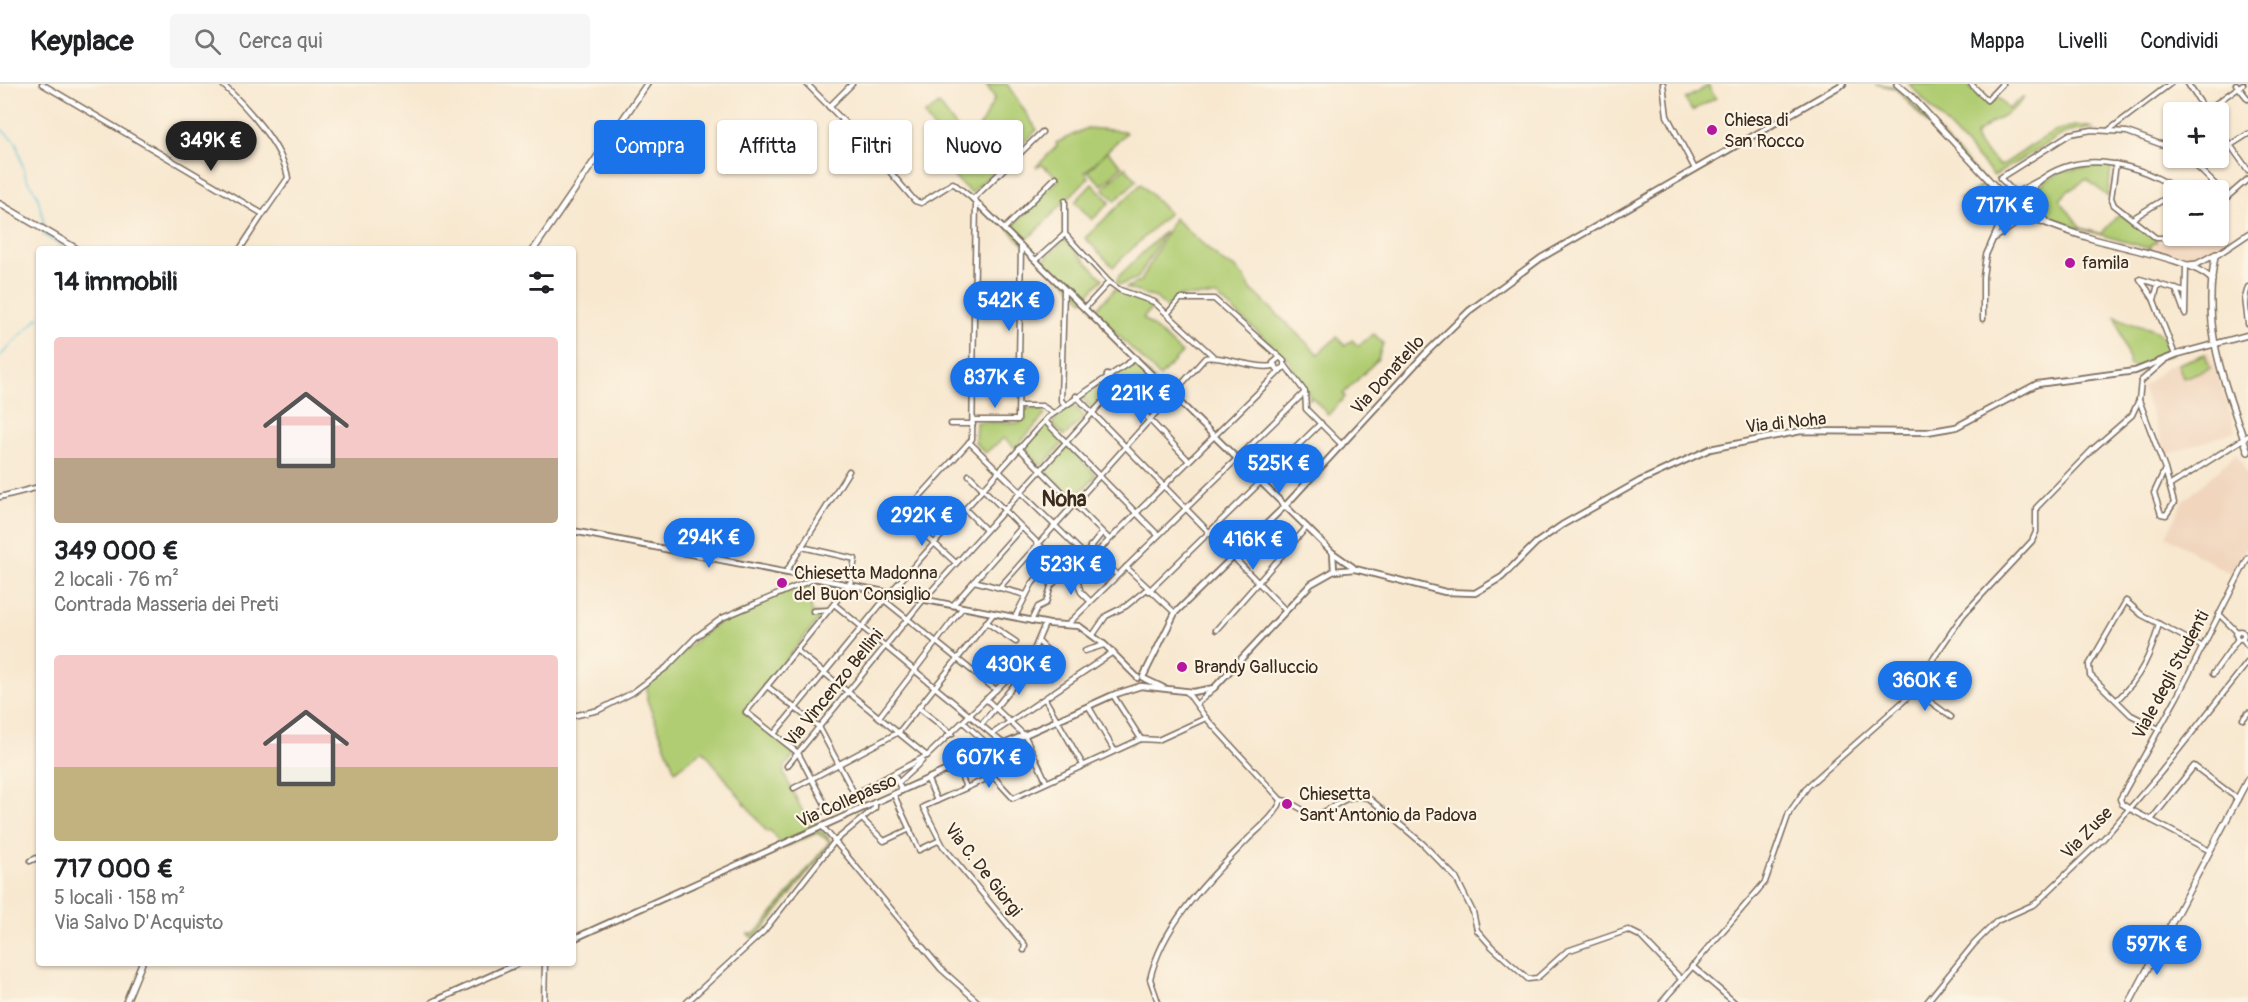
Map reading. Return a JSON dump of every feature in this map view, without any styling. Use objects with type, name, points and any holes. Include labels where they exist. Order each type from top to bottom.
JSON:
[{"type":"main road","points":[[536,246],[647,84]]},
{"type":"main road","points":[[1897,84],[1910,95],[2017,211],[2089,238],[2186,265],[2213,267]]},
{"type":"main road","points":[[1902,84],[1910,95]]},
{"type":"main road","points":[[2004,195],[2028,198],[2049,223]]},
{"type":"main road","points":[[2017,211],[2020,198]]},
{"type":"main road","points":[[0,204],[72,246]]},
{"type":"main road","points":[[2027,216],[2034,204]]},
{"type":"main road","points":[[2196,266],[2248,234]]},
{"type":"main road","points":[[2216,254],[2210,307],[2213,343],[2246,437],[2248,452]]},
{"type":"main road","points":[[2196,266],[2212,280]]},
{"type":"main road","points":[[2130,1002],[2248,779]]},
{"type":"main road","points":[[126,1002],[141,966]]},
{"type":"street","points":[[42,84],[263,214]]},
{"type":"street","points":[[222,84],[238,98],[285,160],[288,178],[242,246]]},
{"type":"street","points":[[807,84],[867,145],[915,201],[921,203],[953,183],[975,200],[1333,553],[1355,569]]},
{"type":"street","points":[[829,107],[852,84]]},
{"type":"street","points":[[1663,84],[1667,116],[1695,170]]},
{"type":"street","name":"Via Donatello","points":[[1141,680],[1175,613],[1286,505],[1469,311],[1520,272],[1843,84]]},
{"type":"street","points":[[1971,84],[1988,100],[2002,84]]},
{"type":"street","points":[[2109,131],[2112,125],[2170,84]]},
{"type":"street","points":[[2188,84],[2200,102]]},
{"type":"street","points":[[2218,102],[2239,85],[2248,99]]},
{"type":"street","points":[[956,563],[903,515],[972,439],[975,200],[1042,132]]},
{"type":"street","points":[[2163,143],[2127,132],[2070,134],[2000,178],[2015,193],[2072,166],[2116,164],[2151,174],[2163,182]]},
{"type":"street","points":[[2231,145],[2248,134]]},
{"type":"street","points":[[2229,142],[2248,170]]},
{"type":"street","points":[[2116,164],[2112,202],[2157,238],[2163,238]]},
{"type":"street","points":[[2201,168],[2212,180]]},
{"type":"street","points":[[1004,229],[1056,177]]},
{"type":"street","points":[[2020,198],[2045,177]]},
{"type":"street","points":[[2229,197],[2248,178]]},
{"type":"street","points":[[2034,204],[2035,186]]},
{"type":"street","points":[[1983,319],[1983,278],[1986,255],[2006,207],[1987,188],[1984,191]]},
{"type":"street","points":[[2132,219],[2163,199]]},
{"type":"street","points":[[1065,201],[1065,234],[1109,282],[1120,290],[1154,302],[1214,357],[1222,361],[1273,366],[1281,370]]},
{"type":"street","points":[[1999,224],[2010,223],[2017,211]]},
{"type":"street","points":[[1992,240],[2027,216]]},
{"type":"street","points":[[1036,260],[1065,234]]},
{"type":"street","points":[[951,424],[1018,420],[1021,245]]},
{"type":"street","points":[[2176,289],[2185,314],[2186,265]]},
{"type":"street","points":[[2175,355],[2154,300],[2140,279],[2185,292]]},
{"type":"street","points":[[1085,308],[1109,282]]},
{"type":"street","points":[[2154,300],[2158,284]]},
{"type":"street","points":[[2248,287],[2245,298],[2248,324]]},
{"type":"street","points":[[1064,288],[1061,400],[1065,405]]},
{"type":"street","points":[[1168,313],[1180,299],[1214,299],[1279,358],[1305,392],[1306,409],[1343,445]]},
{"type":"street","name":"Via di Noha","points":[[1355,569],[1445,591],[1475,592],[1502,577],[1548,534],[1634,484],[1710,449],[1801,431],[1927,432],[1956,427],[2037,384],[2135,371],[2175,355],[2248,335]]},
{"type":"street","points":[[999,588],[1204,358],[1214,357]]},
{"type":"street","points":[[774,734],[884,600],[1019,448],[1053,413],[1107,375],[1136,358]]},
{"type":"street","points":[[1273,366],[1274,360],[1279,358]]},
{"type":"street","points":[[2165,360],[2140,381],[2139,400],[2165,469],[2174,503],[2166,515],[2161,514],[2154,493],[2165,469]]},
{"type":"street","points":[[1096,553],[1285,365]]},
{"type":"street","points":[[1107,375],[1150,418],[1188,461]]},
{"type":"street","name":"Via Vincenzo Bellini","points":[[787,766],[924,599],[1117,386]]},
{"type":"street","points":[[1065,627],[1305,392]]},
{"type":"street","points":[[1076,396],[1286,611]]},
{"type":"street","points":[[1662,1002],[1765,882],[1790,813],[1808,786],[1825,768],[1901,705],[1964,615],[2032,541],[2036,532],[2034,513],[2041,501],[2093,449],[2128,420],[2139,400]]},
{"type":"street","points":[[1019,406],[1042,406],[1053,413]]},
{"type":"street","points":[[1045,421],[1158,535]]},
{"type":"street","points":[[1093,635],[1106,616],[1126,606],[1148,590],[1320,423]]},
{"type":"street","points":[[2169,486],[2246,437]]},
{"type":"street","points":[[969,441],[1084,554]]},
{"type":"street","points":[[1019,448],[1075,502],[1109,539]]},
{"type":"street","points":[[786,572],[849,471]]},
{"type":"street","points":[[969,475],[1067,573],[1090,602]]},
{"type":"street","points":[[0,497],[36,489]]},
{"type":"street","points":[[965,509],[986,530]]},
{"type":"street","points":[[1216,630],[1307,527]]},
{"type":"street","points":[[952,605],[1021,528]]},
{"type":"street","points":[[576,532],[1045,624],[1065,627],[1079,626],[1105,645],[1141,680]]},
{"type":"street","points":[[1030,621],[1038,606],[1046,603],[1051,586],[1067,573],[1102,533]]},
{"type":"street","points":[[1090,546],[1117,575]]},
{"type":"street","points":[[802,547],[855,559],[850,585],[746,712],[798,753],[827,808]]},
{"type":"street","points":[[1333,553],[1334,571]]},
{"type":"street","name":"Viale degli Studenti","points":[[2130,809],[2122,804],[2122,793],[2203,647],[2248,558]]},
{"type":"street","points":[[1015,617],[1026,595],[1052,559]]},
{"type":"street","points":[[1126,567],[1175,613]]},
{"type":"street","points":[[1197,704],[1311,584],[1334,571],[1355,569]]},
{"type":"street","points":[[576,715],[599,710],[636,691],[667,667],[703,631],[722,618],[768,597],[810,583],[816,578]]},
{"type":"street","points":[[974,581],[1026,595]]},
{"type":"street","points":[[876,590],[884,600],[996,690]]},
{"type":"street","points":[[2159,729],[2132,715],[2090,675],[2089,665],[2123,603],[2129,601],[2142,615],[2203,647]]},
{"type":"street","points":[[834,604],[1005,745]]},
{"type":"street","points":[[879,717],[964,607]]},
{"type":"street","points":[[813,610],[830,609]]},
{"type":"street","points":[[794,788],[899,732],[994,613]]},
{"type":"street","points":[[2219,614],[2248,646]]},
{"type":"street","points":[[986,622],[1016,642]]},
{"type":"street","points":[[898,783],[1020,667],[1033,652],[1045,624]]},
{"type":"street","points":[[2117,700],[2134,683],[2152,651],[2159,624]]},
{"type":"street","points":[[2213,674],[2240,638]]},
{"type":"street","points":[[1038,641],[1052,655],[1051,658],[1056,668],[1052,677]]},
{"type":"street","points":[[1085,651],[1105,645]]},
{"type":"street","points":[[796,650],[928,755]]},
{"type":"street","points":[[992,734],[1113,652]]},
{"type":"street","name":"Via Zuse","points":[[1927,1002],[1982,936],[2004,916],[2035,903],[2104,838],[2248,662]]},
{"type":"street","points":[[981,725],[1025,672],[1020,667]]},
{"type":"street","name":"Via Collepasso","points":[[576,938],[1132,688],[1141,680],[1164,689],[1187,692],[1214,688]]},
{"type":"street","points":[[767,686],[819,727],[855,795]]},
{"type":"street","points":[[1913,689],[1951,717]]},
{"type":"street","points":[[1187,692],[1206,718],[1281,800],[1314,816],[1344,798],[1360,795],[1370,799],[1424,844],[1456,878],[1473,912],[1477,930],[1492,947],[1528,979],[1537,978],[1567,951],[1628,930],[1640,936],[1681,979]]},
{"type":"street","points":[[1113,695],[1141,739]]},
{"type":"street","points":[[986,699],[1025,736],[1046,781]]},
{"type":"street","points":[[1045,699],[1083,765]]},
{"type":"street","points":[[1089,707],[1114,751]]},
{"type":"street","points":[[919,708],[952,734]]},
{"type":"street","points":[[2243,719],[2248,713]]},
{"type":"street","points":[[976,758],[1013,798],[1141,739],[1158,740],[1206,718]]},
{"type":"street","points":[[963,722],[994,750]]},
{"type":"street","points":[[808,819],[928,755]]},
{"type":"street","points":[[2151,820],[2194,766],[2238,799]]},
{"type":"street","points":[[957,767],[966,787]]},
{"type":"street","points":[[894,774],[902,791]]},
{"type":"street","name":"Via C. De Giorgi","points":[[993,776],[923,807],[939,841],[1025,945],[1024,950]]},
{"type":"street","points":[[928,780],[937,801]]},
{"type":"street","points":[[894,795],[919,849],[939,841]]},
{"type":"street","points":[[1158,1002],[1150,979],[1179,915],[1274,812],[1281,800]]},
{"type":"street","points":[[687,1002],[770,924],[835,841],[875,808],[875,802]]},
{"type":"street","points":[[2130,809],[2210,851]]},
{"type":"street","points":[[862,819],[884,842],[910,829]]},
{"type":"street","points":[[822,826],[941,969],[978,1002]]},
{"type":"street","points":[[30,861],[36,858]]},
{"type":"street","points":[[432,1002],[512,966]]},
{"type":"street","points":[[544,1002],[545,966]]},
{"type":"street","points":[[1692,966],[1734,1002]]},
{"type":"shaded area","points":[[2157,241],[2162,242],[2163,246],[2218,246],[2197,259],[2151,247]]},
{"type":"shaded area","points":[[2209,351],[2236,431],[2166,455],[2142,388],[2168,366]]},
{"type":"shaded area","points":[[2237,453],[2248,477],[2248,545],[2232,575],[2166,536],[2182,503]]},
{"type":"green space","points":[[986,84],[1007,84],[1037,130],[1023,143],[1023,120],[983,120],[995,98]]},
{"type":"green space","points":[[1875,84],[1897,87],[1987,184],[1966,201],[1960,199],[1969,196],[1981,185],[1981,182],[1895,88]]},
{"type":"green space","points":[[1909,84],[1966,84],[1987,104],[1998,98],[2008,109],[2024,96],[2015,108],[1975,136],[1979,146],[2000,166],[2056,131],[2080,126],[2092,128],[2065,133],[1994,176]]},
{"type":"green space","points":[[1708,86],[1716,98],[1692,111],[1685,99]]},
{"type":"green space","points":[[939,104],[951,120],[928,120],[924,115]]},
{"type":"green space","points":[[1087,128],[1126,133],[1085,172],[1089,177],[1023,244],[1009,229],[1059,179],[1042,165],[1036,167],[1057,146],[1056,143]]},
{"type":"green space","points":[[1107,151],[1122,166],[1102,185],[1088,171]]},
{"type":"green space","points":[[2111,166],[2108,197],[2087,179],[2068,191],[2060,200],[2081,228],[2101,234],[2120,213],[2157,241],[2151,245],[2151,249],[2077,228],[2042,212],[2037,191],[2051,177],[2070,170]]},
{"type":"green space","points":[[1125,167],[1137,180],[1115,201],[1103,188]]},
{"type":"green space","points":[[954,174],[991,174],[971,193],[953,176]]},
{"type":"green space","points":[[1092,184],[1110,202],[1092,220],[1075,202]]},
{"type":"green space","points":[[1141,184],[1169,213],[1113,267],[1085,238]]},
{"type":"green space","points":[[1174,218],[1224,263],[1240,272],[1250,288],[1318,354],[1337,337],[1345,346],[1352,340],[1358,346],[1374,334],[1383,343],[1378,359],[1343,394],[1345,397],[1328,415],[1312,397],[1309,400],[1309,393],[1295,376],[1288,359],[1217,296],[1179,296],[1167,308],[1156,298],[1126,288],[1141,281]]},
{"type":"green space","points":[[1165,231],[1138,278],[1120,285],[1116,282],[1119,276]]},
{"type":"green space","points":[[1064,239],[1103,279],[1083,300],[1043,261]]},
{"type":"green space","points":[[1115,289],[1155,305],[1143,318],[1182,353],[1160,377],[1094,311]]},
{"type":"green space","points":[[2116,316],[2155,330],[2166,342],[2172,354],[2136,368],[2130,366]]},
{"type":"green space","points":[[2205,354],[2210,368],[2183,378],[2178,364]]},
{"type":"green space","points":[[1136,362],[1155,380],[1136,402],[1111,376]]},
{"type":"green space","points":[[1108,379],[1114,386],[1093,409],[1081,397]]},
{"type":"green space","points":[[1072,404],[1085,417],[1064,436],[1052,423]]},
{"type":"green space","points":[[1021,408],[1041,409],[1045,415],[1015,448],[1004,438],[985,453],[975,442],[976,422],[1020,423]]},
{"type":"green space","points":[[1045,424],[1063,443],[1042,466],[1023,448]]},
{"type":"green space","points":[[1066,445],[1096,475],[1075,499],[1044,469]]},
{"type":"green space","points":[[809,585],[812,613],[823,614],[743,712],[795,754],[785,766],[784,774],[807,820],[815,818],[819,825],[780,843],[770,830],[767,832],[703,750],[675,771],[647,700],[647,685],[699,637],[723,620],[787,591]]},
{"type":"green space","points":[[817,830],[825,833],[830,841],[817,833],[762,857]]},
{"type":"green space","points":[[830,841],[831,843],[767,925],[753,939],[748,934],[754,934],[766,922]]},
{"type":"waterway","points":[[0,128],[16,142],[26,178],[37,194],[45,228]]},
{"type":"waterway","points":[[44,233],[61,246]]},
{"type":"waterway","points":[[0,356],[36,320]]},
{"type":"place","name":"Chiesa di San Rocco","points":[[1712,130]]},
{"type":"place","name":"famila","points":[[2070,263]]},
{"type":"place","name":"Chiesetta Madonna del Buon Consiglio","points":[[782,583]]},
{"type":"place","name":"Brandy Galluccio","points":[[1182,667]]},
{"type":"place","name":"Chiesetta Sant'Antonio da Padova","points":[[1287,804]]},
{"type":"district","name":"Noha","points":[[1064,499]]}]
